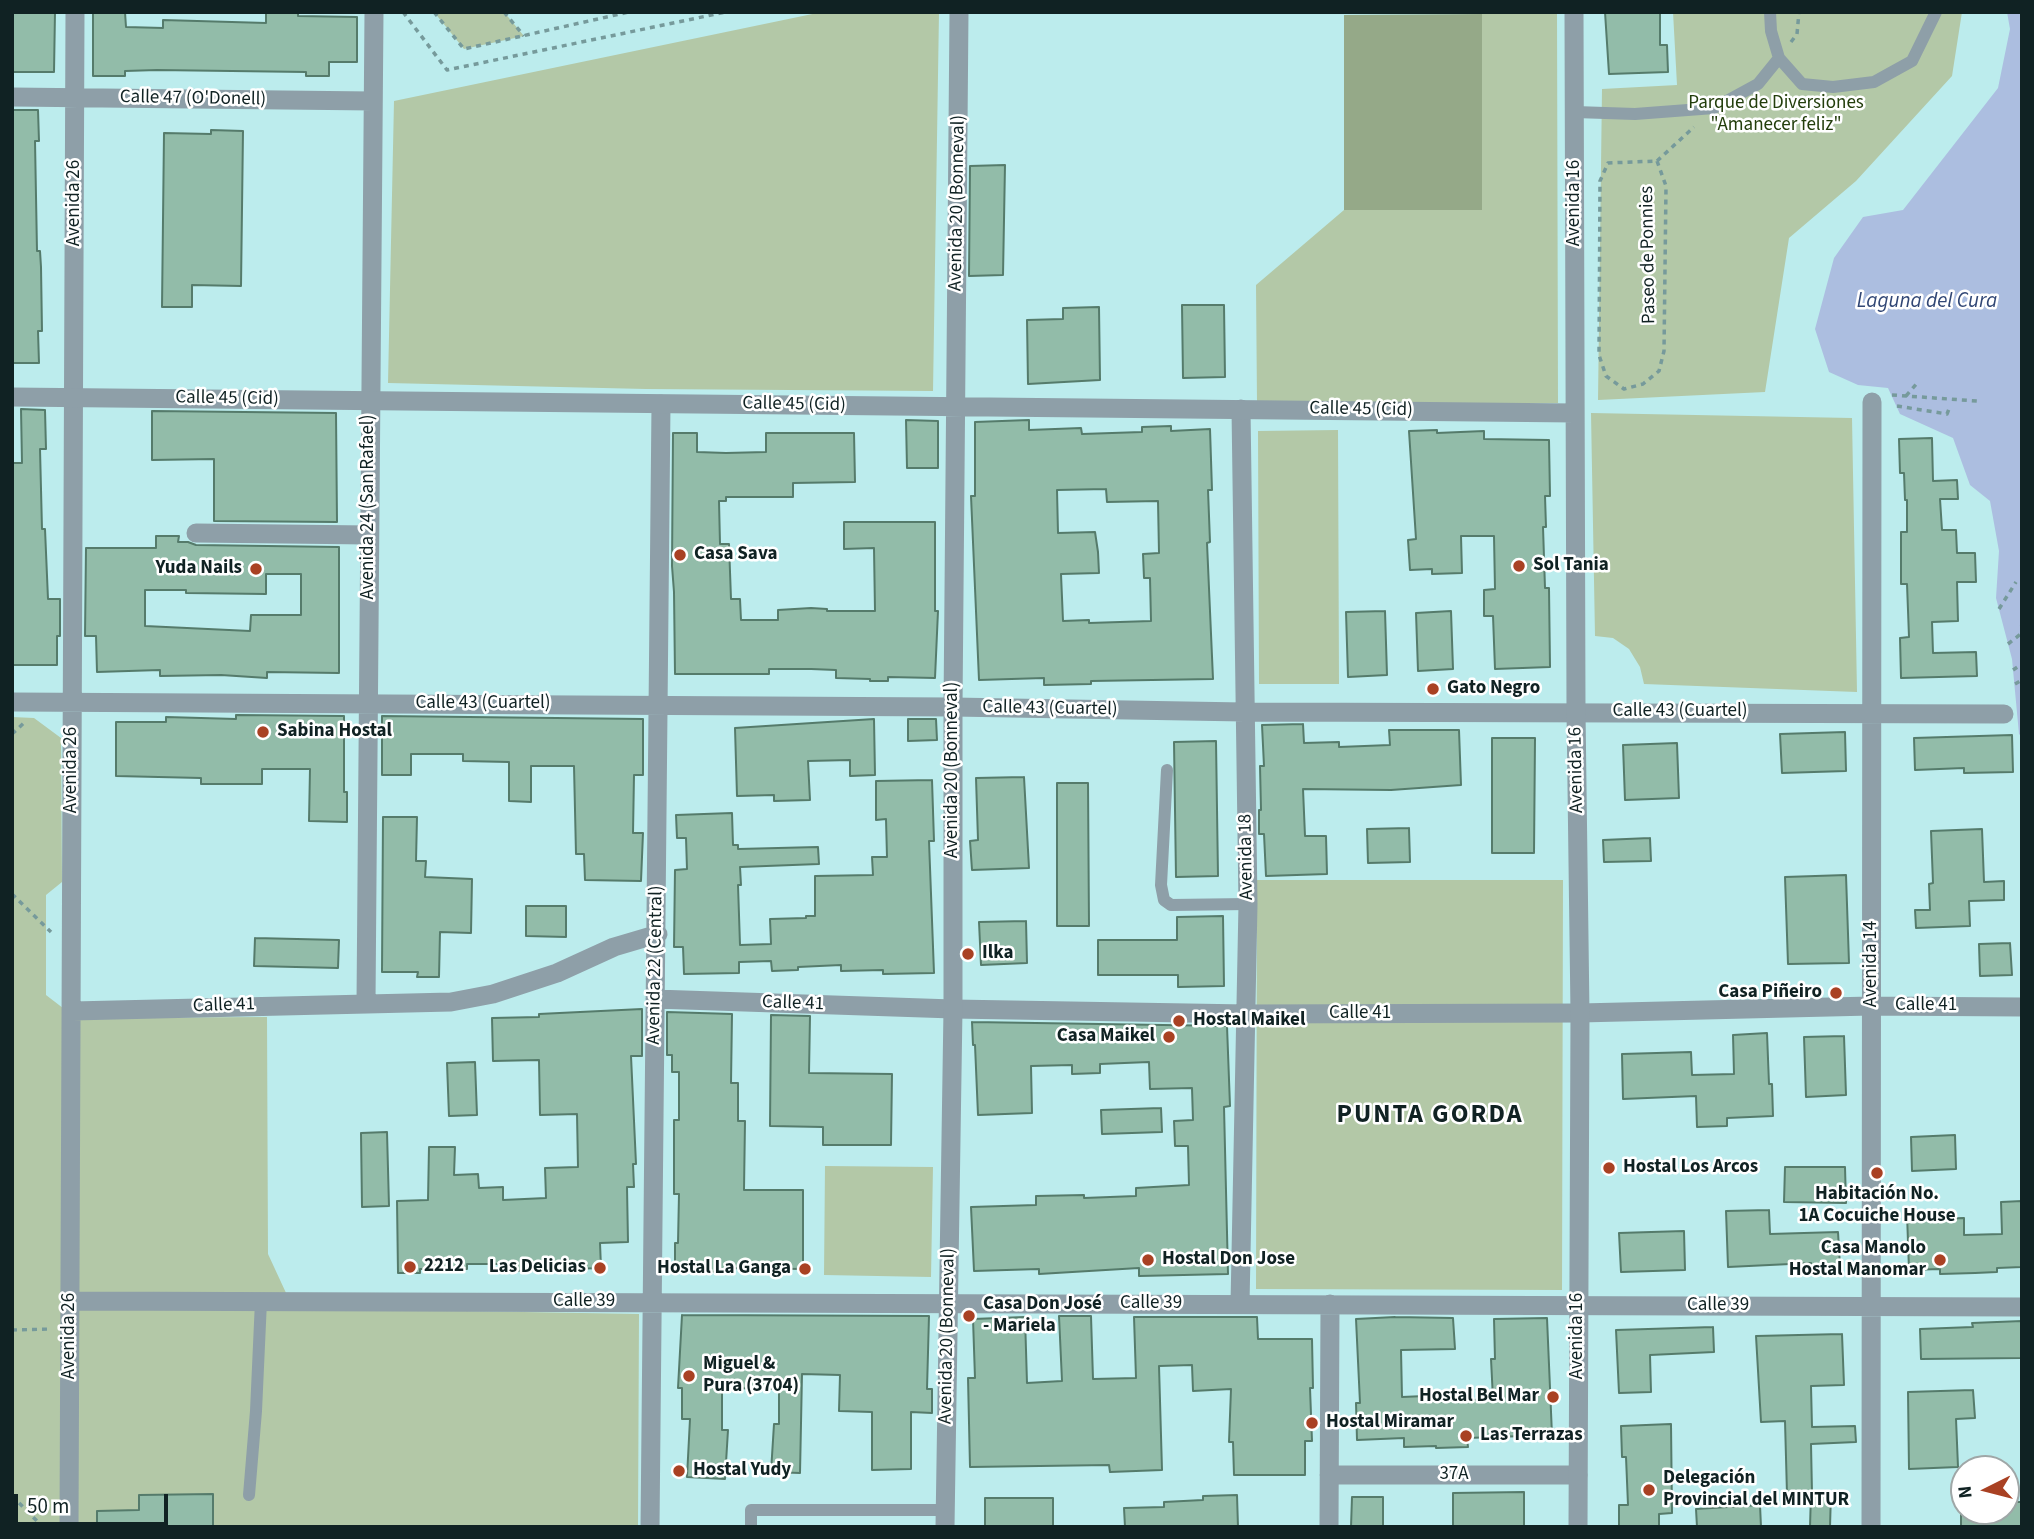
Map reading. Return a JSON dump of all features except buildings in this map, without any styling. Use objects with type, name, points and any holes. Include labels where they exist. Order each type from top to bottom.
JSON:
[{"type":"street","name":"Avenida 26","points":[[69,1527],[75,12]]},
{"type":"street","name":"Avenida 24 (San Rafael)","points":[[366,1002],[374,12]]},
{"type":"street","name":"Avenida 20 (Bonneval)","points":[[946,1518],[953,1009],[953,707],[960,12]]},
{"type":"street","name":"Avenida 16","points":[[1574,12],[1576,711],[1580,1013],[1578,1527]]},
{"type":"street","name":"Calle 47 (O'Donell)","points":[[12,97],[373,101]]},
{"type":"street","name":"Calle 45 (Cid)","points":[[12,397],[1575,412]]},
{"type":"street","name":"Avenida 14","points":[[1871,1527],[1872,402]]},
{"type":"street","name":"Avenida 22 (Central)","points":[[650,1527],[661,404]]},
{"type":"street","name":"Avenida 18","points":[[1240,1304],[1248,904],[1241,409]]},
{"type":"street","points":[[196,533],[369,535]]},
{"type":"street","name":"Calle 43 (Cuartel)","points":[[12,702],[953,707],[1244,712],[2004,714]]},
{"type":"street","name":"Calle 41","points":[[73,1011],[451,1002],[493,994],[557,973],[614,947],[657,934]]},
{"type":"street","name":"Calle 41","points":[[655,999],[953,1009],[1247,1014],[1580,1013],[1871,1006],[2022,1007]]},
{"type":"street","name":"Calle 39","points":[[70,1301],[2022,1307]]},
{"type":"street","points":[[1329,1527],[1330,1304]]},
{"type":"street","name":"37A","points":[[1329,1475],[1578,1475]]},
{"type":"lane","points":[[1770,12],[1771,31],[1779,58],[1802,85],[1833,87],[1874,82],[1912,61],[1936,12]]},
{"type":"lane","points":[[1574,111],[1635,114],[1714,108],[1758,84],[1779,58]]},
{"type":"lane","points":[[1167,770],[1161,884],[1164,900],[1171,905],[1248,904]]},
{"type":"lane","points":[[249,1494],[261,1301]]},
{"type":"lane","points":[[751,1527],[751,1510],[946,1518]]},
{"type":"path","points":[[402,12],[447,70],[726,12]]},
{"type":"path","points":[[434,12],[464,49],[629,12]]},
{"type":"path","points":[[504,12],[524,36]]},
{"type":"path","points":[[1779,58],[1797,34],[1799,12]]},
{"type":"path","points":[[1657,161],[1714,108]]},
{"type":"path","name":"Paseo de Ponnies","points":[[1657,161],[1666,186],[1664,351],[1659,370],[1643,384],[1624,389],[1606,376],[1599,355],[1600,181],[1608,163],[1657,161]]},
{"type":"path","points":[[1906,396],[1919,381]]},
{"type":"path","points":[[1892,395],[1977,401]]},
{"type":"path","points":[[1897,406],[1947,414],[1948,409]]},
{"type":"path","points":[[1999,609],[2016,582]]},
{"type":"path","points":[[2008,644],[2022,633]]},
{"type":"path","points":[[2013,670],[2022,664]]},
{"type":"path","points":[[2015,684],[2022,680]]},
{"type":"path","points":[[12,734],[30,717]]},
{"type":"path","points":[[12,894],[72,953]]},
{"type":"path","points":[[12,1330],[70,1328]]},
{"type":"path","points":[[12,1496],[43,1527]]},
{"type":"green space","points":[[434,12],[504,12],[524,36],[464,49]]},
{"type":"green space","points":[[822,12],[939,12],[933,391],[646,389],[388,383],[394,101]]},
{"type":"green space","name":"Parque de Diversiones \"Amanecer feliz\"","points":[[1673,12],[1962,12],[1952,76],[1856,181],[1789,238],[1765,392],[1598,400],[1602,89],[1677,85]]},
{"type":"green space","points":[[1482,14],[1557,14],[1558,403],[1257,403],[1256,285],[1344,210],[1482,210]]},
{"type":"green space","points":[[1482,14],[1482,210],[1344,210],[1344,15]]},
{"type":"green space","points":[[1591,413],[1852,418],[1857,692],[1644,684],[1640,667],[1629,649],[1613,638],[1595,636]]},
{"type":"green space","points":[[1338,430],[1339,684],[1259,684],[1258,431]]},
{"type":"green space","points":[[12,717],[34,718],[61,738],[62,882],[46,895],[46,995],[72,1015],[87,1018],[267,1017],[268,1254],[293,1308],[639,1314],[638,1527],[12,1527]]},
{"type":"green space","points":[[1257,880],[1563,880],[1562,1290],[1256,1289]]},
{"type":"green space","points":[[825,1166],[933,1167],[931,1277],[824,1275]]},
{"type":"water","name":"Laguna del Cura","points":[[2007,12],[2022,12],[2022,737],[2019,734],[2012,659],[1996,598],[1999,551],[1990,501],[1970,485],[1953,438],[1900,414],[1888,388],[1858,385],[1829,372],[1815,329],[1834,258],[1863,217],[1903,210],[1998,88],[2010,29]]},
{"type":"place","name":"Casa Sava","points":[[680,555]]},
{"type":"place","name":"Sol Tania","points":[[1519,566]]},
{"type":"place","name":"Yuda Nails","points":[[256,569]]},
{"type":"place","name":"Gato Negro","points":[[1433,689]]},
{"type":"place","name":"Sabina Hostal","points":[[263,732]]},
{"type":"place","name":"Ilka","points":[[968,954]]},
{"type":"place","name":"Casa Piñeiro","points":[[1836,993]]},
{"type":"place","name":"Hostal Maikel","points":[[1179,1021]]},
{"type":"place","name":"Casa Maikel","points":[[1169,1037]]},
{"type":"place","name":"Hostal Los Arcos","points":[[1609,1168]]},
{"type":"place","name":"Habitación No. 1A Cocuiche House","points":[[1877,1173]]},
{"type":"place","name":"Hostal Don Jose","points":[[1148,1260]]},
{"type":"place","name":"Casa Manolo Hostal Manomar","points":[[1940,1260]]},
{"type":"place","name":"2212","points":[[410,1267]]},
{"type":"place","name":"Las Delicias","points":[[600,1268]]},
{"type":"place","name":"Hostal La Ganga","points":[[805,1269]]},
{"type":"place","name":"Casa Don José - Mariela","points":[[969,1316]]},
{"type":"place","name":"Miguel & Pura (3704)","points":[[689,1376]]},
{"type":"place","name":"Hostal Bel Mar","points":[[1553,1397]]},
{"type":"place","name":"Hostal Miramar","points":[[1312,1423]]},
{"type":"place","name":"Las Terrazas","points":[[1466,1436]]},
{"type":"place","name":"Hostal Yudy","points":[[679,1471]]},
{"type":"place","name":"Delegación Provincial del MINTUR","points":[[1649,1490]]},
{"type":"district","name":"PUNTA GORDA","points":[[1430,1116]]}]
